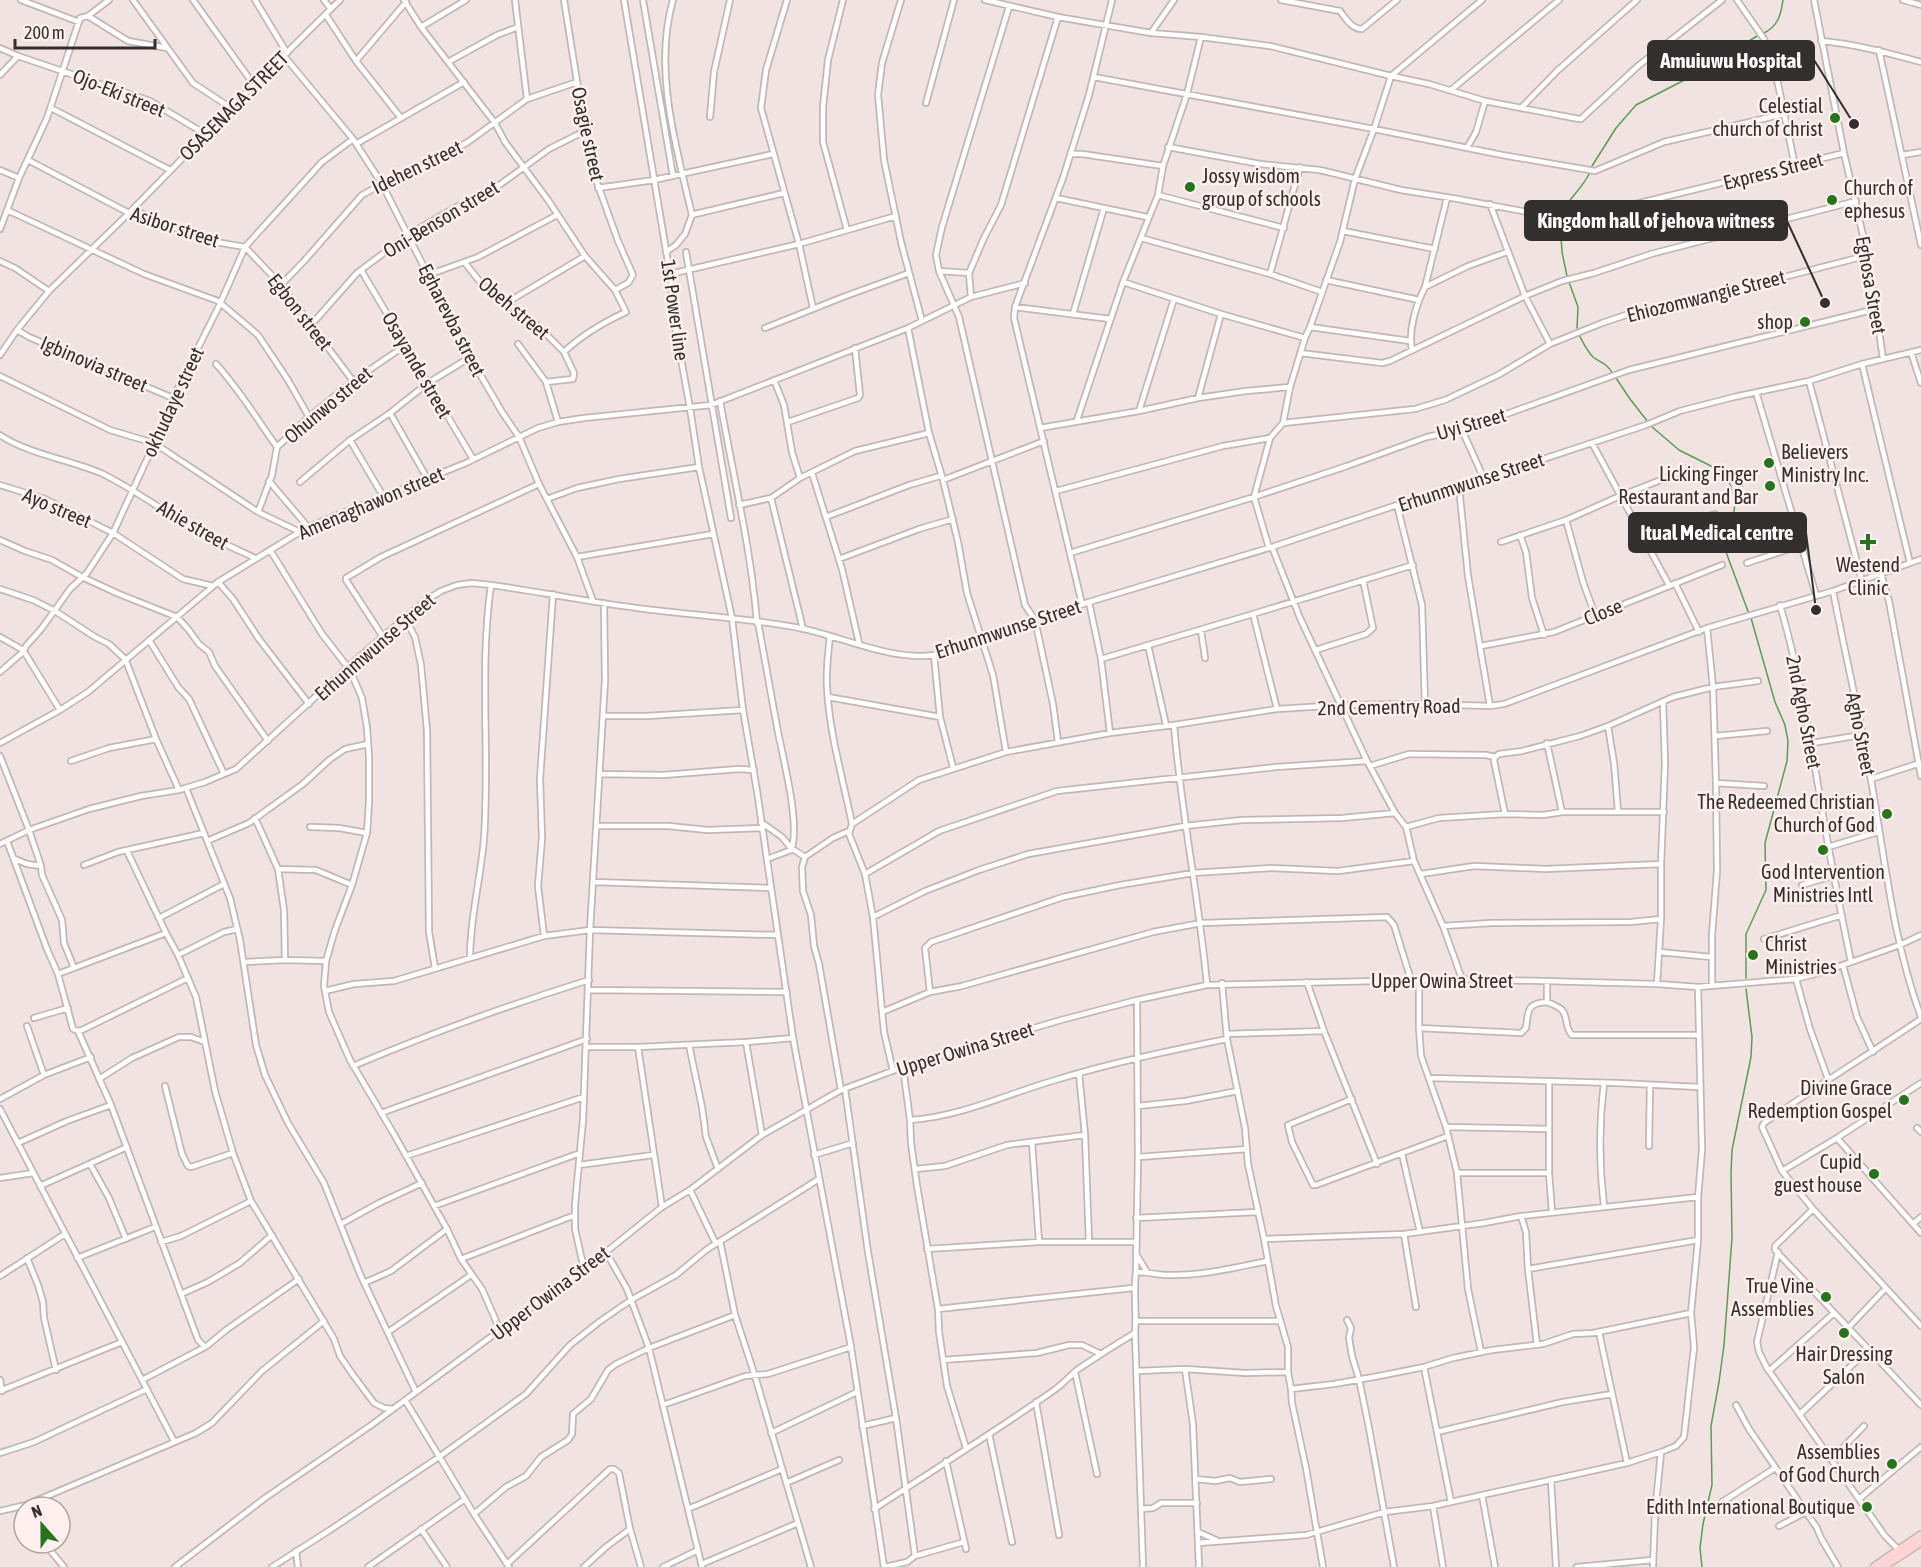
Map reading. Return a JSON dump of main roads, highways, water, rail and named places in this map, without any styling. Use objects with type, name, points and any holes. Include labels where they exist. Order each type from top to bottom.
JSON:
[{"type":"main road","points":[[1883,1567],[1921,1538]]},
{"type":"main road","points":[[1874,1567],[1901,1553]]},
{"type":"waterway","points":[[1764,33],[1778,20],[1783,0]]},
{"type":"waterway","points":[[1592,166],[1616,128],[1636,105],[1696,74],[1757,36]]},
{"type":"waterway","points":[[1561,214],[1589,174]]},
{"type":"waterway","points":[[1560,221],[1562,252],[1567,276]]},
{"type":"waterway","points":[[1569,282],[1578,307],[1577,328]]},
{"type":"waterway","points":[[1579,335],[1591,355],[1607,366],[1613,374]]},
{"type":"waterway","points":[[1616,378],[1648,422]]},
{"type":"waterway","points":[[1651,426],[1679,450],[1725,473],[1733,491],[1735,508],[1723,544],[1749,614]]},
{"type":"waterway","points":[[1746,978],[1746,934],[1766,890],[1765,843],[1787,761],[1788,741],[1751,618]]},
{"type":"waterway","points":[[1702,1567],[1700,1548],[1712,1485],[1711,1426],[1724,1345],[1732,1238],[1732,1150],[1751,1057],[1752,1037],[1746,989]]},
{"type":"place","name":"Celestial church of christ","points":[[1835,118]]},
{"type":"place","name":"Amuiuwu Hospital","points":[[1854,124]]},
{"type":"place","name":"Jossy wisdom group of schools","points":[[1190,187]]},
{"type":"place","name":"Church of ephesus","points":[[1832,200]]},
{"type":"place","name":"Kingdom hall of jehova witness","points":[[1825,303]]},
{"type":"place","name":"shop","points":[[1805,322]]},
{"type":"place","name":"Believers Ministry Inc.","points":[[1769,463]]},
{"type":"place","name":"Licking Finger Restaurant and Bar","points":[[1770,486]]},
{"type":"place","name":"Westend Clinic","points":[[1868,542]]},
{"type":"place","name":"Itual Medical centre","points":[[1816,610]]},
{"type":"place","name":"The Redeemed Christian Church of God","points":[[1887,814]]},
{"type":"place","name":"God Intervention Ministries Intl","points":[[1823,850]]},
{"type":"place","name":"Christ Ministries","points":[[1753,955]]},
{"type":"place","name":"Divine Grace Redemption Gospel","points":[[1904,1100]]},
{"type":"place","name":"Cupid guest house","points":[[1874,1174]]},
{"type":"place","name":"True Vine Assemblies","points":[[1826,1297]]},
{"type":"place","name":"Hair Dressing Salon","points":[[1844,1333]]},
{"type":"place","name":"Assemblies of God Church","points":[[1892,1464]]},
{"type":"place","name":"Edith International Boutique","points":[[1867,1507]]}]
